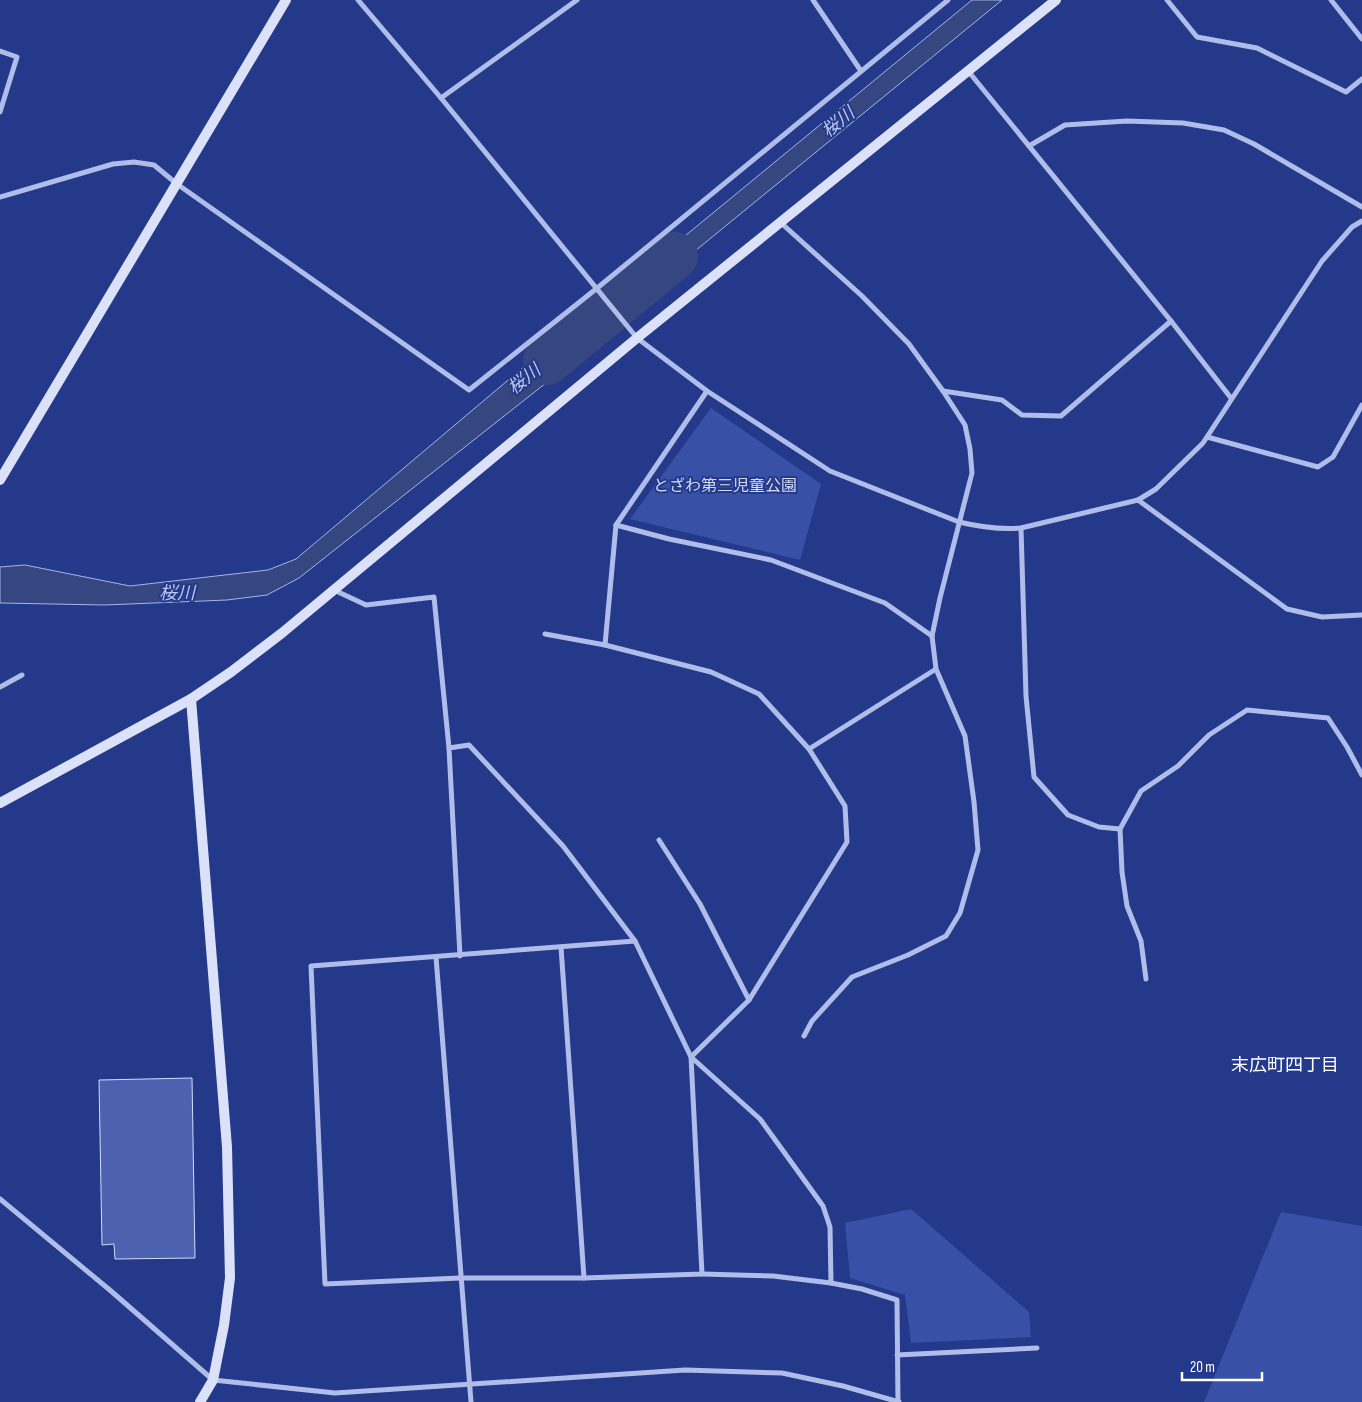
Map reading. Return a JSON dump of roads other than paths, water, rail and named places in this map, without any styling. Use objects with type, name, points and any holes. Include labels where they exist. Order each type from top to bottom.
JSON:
[{"type":"street","points":[[0,480],[286,0]]},
{"type":"street","points":[[358,0],[441,98],[637,338],[707,391],[830,472],[959,522],[1002,530],[1021,528],[1138,500],[1156,489],[1203,443],[1322,261],[1352,227],[1362,221]]},
{"type":"street","points":[[441,98],[577,0]]},
{"type":"street","points":[[813,0],[861,71]]},
{"type":"street","points":[[0,197],[113,164],[134,162],[154,165],[178,184],[469,390],[596,289],[948,0]]},
{"type":"street","points":[[0,803],[191,699],[231,672],[334,590],[637,338],[1056,0]]},
{"type":"street","points":[[1167,0],[1197,37],[1257,48],[1346,92],[1362,79]]},
{"type":"street","points":[[1331,0],[1362,39]]},
{"type":"street","points":[[0,51],[18,57],[0,112]]},
{"type":"street","points":[[969,72],[1231,398]]},
{"type":"street","points":[[1029,146],[1065,125],[1127,121],[1183,123],[1224,130],[1254,144],[1362,207]]},
{"type":"street","points":[[780,222],[862,296],[909,344],[965,425],[972,473],[932,636],[936,669],[965,736],[974,802],[978,850],[960,913],[946,936],[908,955],[852,977],[812,1021],[804,1036]]},
{"type":"street","points":[[943,391],[1002,400],[1022,415],[1061,416],[1171,321]]},
{"type":"street","points":[[605,645],[616,525],[707,391]]},
{"type":"street","points":[[1207,437],[1318,467],[1333,457],[1362,405]]},
{"type":"street","points":[[1138,500],[1287,609],[1322,616],[1362,616]]},
{"type":"street","points":[[616,525],[669,539],[771,560],[885,603],[932,636]]},
{"type":"street","points":[[1021,528],[1026,696],[1034,777],[1068,815],[1099,827],[1120,829]]},
{"type":"street","points":[[334,590],[366,605],[434,597],[449,748],[460,956]]},
{"type":"street","points":[[545,634],[605,645],[712,672],[759,694],[810,749],[846,806],[847,842],[834,866],[749,1000],[691,1057]]},
{"type":"street","points":[[810,749],[936,669]]},
{"type":"street","points":[[0,687],[22,675]]},
{"type":"street","points":[[191,699],[226,1137],[230,1216],[230,1278],[224,1325],[213,1380],[200,1402]]},
{"type":"street","points":[[1146,980],[1141,941],[1127,906],[1122,872],[1120,829],[1141,791],[1178,766],[1210,735],[1246,710],[1328,718],[1362,775]]},
{"type":"street","points":[[449,748],[469,745],[563,846],[636,941],[691,1057],[702,1274]]},
{"type":"street","points":[[659,840],[700,904],[749,1000]]},
{"type":"street","points":[[0,1199],[213,1380],[334,1393],[685,1370],[782,1373],[843,1386],[899,1402],[897,1300],[862,1289],[773,1276],[702,1274],[584,1278],[460,1278],[325,1284],[311,966],[636,941]]},
{"type":"street","points":[[561,947],[584,1278]]},
{"type":"street","points":[[436,957],[471,1402]]},
{"type":"street","points":[[691,1057],[760,1119],[823,1206],[830,1226],[831,1283]]},
{"type":"street","points":[[897,1354],[1037,1348]]},
{"type":"water","points":[[972,0],[1002,0],[629,305],[618,291]]},
{"type":"water","points":[[590,311],[608,334],[299,578],[267,595],[227,600],[105,605],[0,603],[0,567],[25,565],[130,586],[268,570],[296,559]]},
{"type":"waterway","name":"桜川","points":[[547,361],[674,256]]},
{"type":"district","name":"末広町四丁目","points":[[1285,1065]]},
{"type":"park label","name":"とざわ第三児童公園","points":[[725,485]]}]
